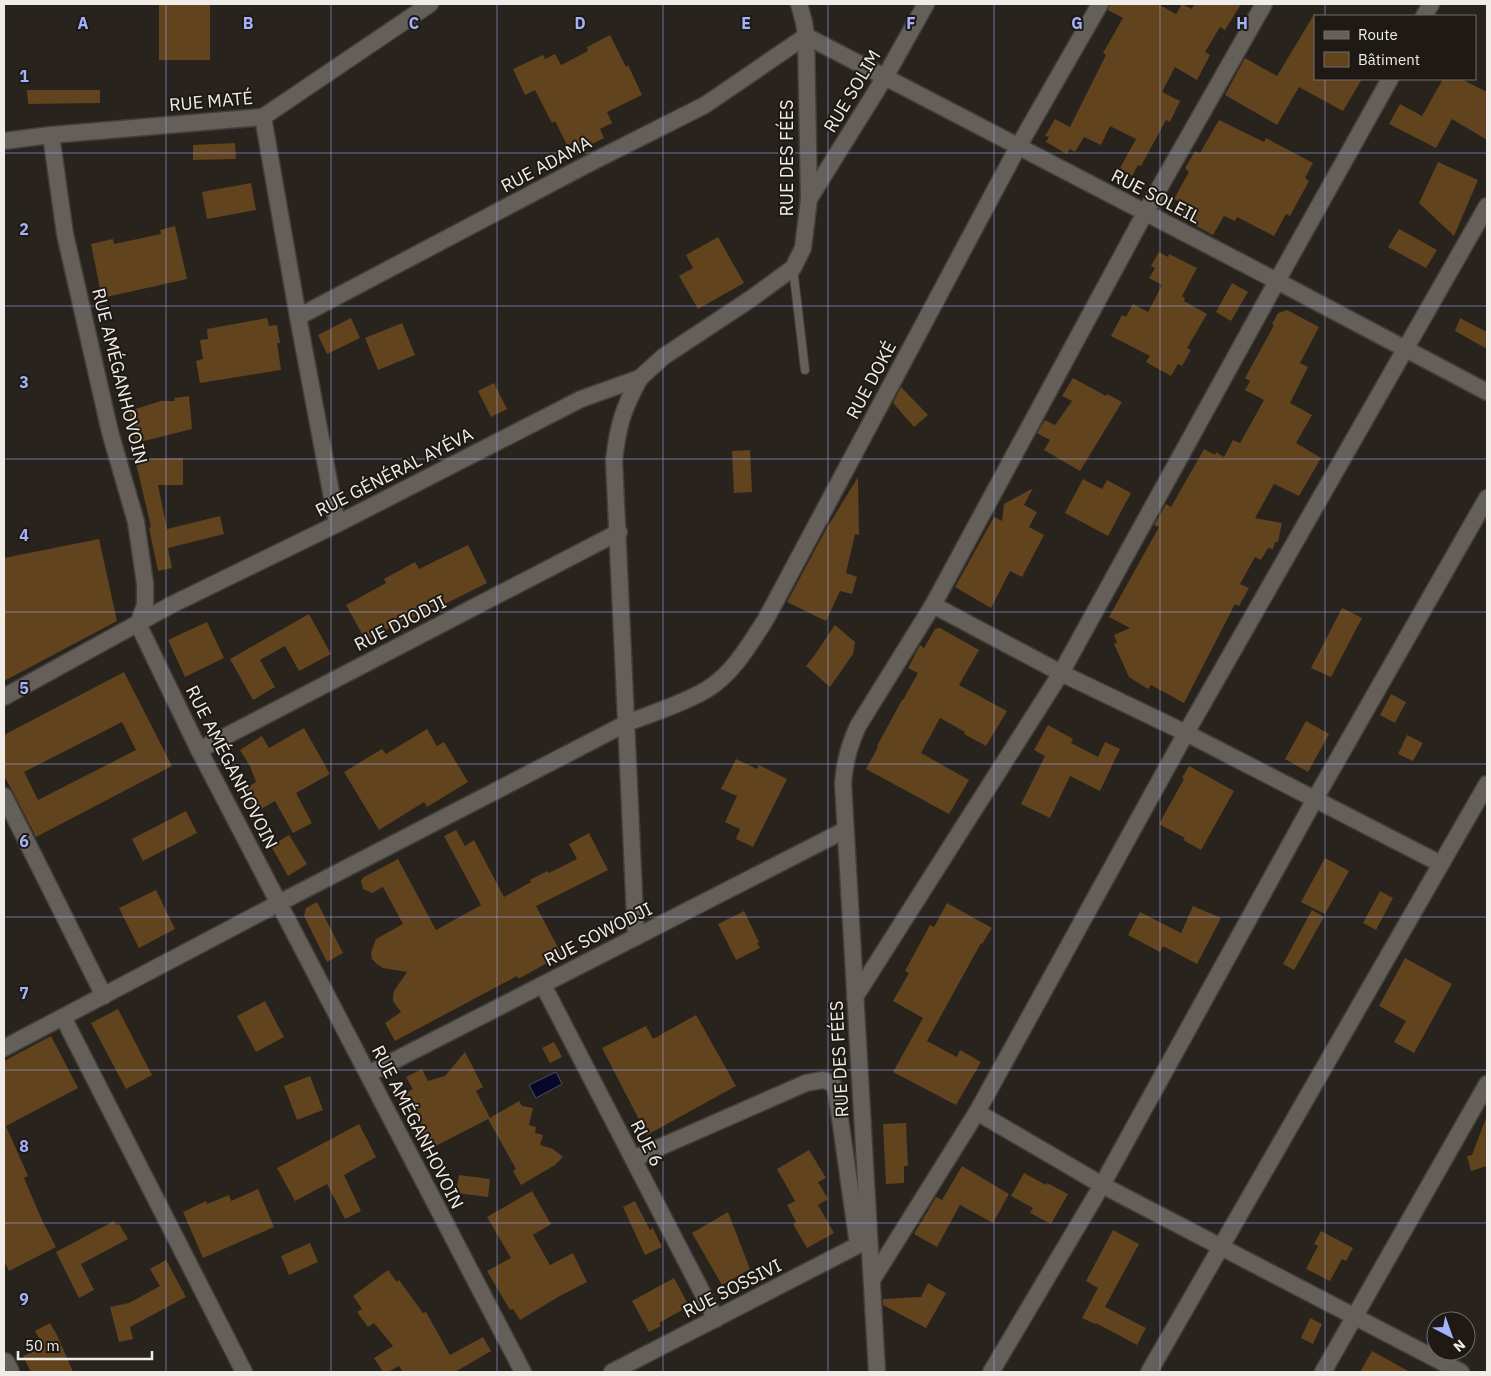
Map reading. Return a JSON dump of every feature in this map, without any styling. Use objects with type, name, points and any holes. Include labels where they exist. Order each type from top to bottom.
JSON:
[{"type":"main road","points":[[4,1364],[8,1372]]},
{"type":"street","name":"RUE MATÉ","points":[[4,141],[51,135],[262,117],[430,4]]},
{"type":"street","name":"RUE DES FÉES","points":[[793,268],[803,248],[809,199],[806,36],[799,4]]},
{"type":"street","name":"RUE SOLIM","points":[[809,199],[884,77],[926,4]]},
{"type":"street","name":"RUE DOKÉ","points":[[4,1048],[627,723],[707,690],[725,674],[748,649],[771,611],[1018,147],[1100,4]]},
{"type":"street","name":"RUE DES FÉES","points":[[877,1372],[872,1280],[864,1242],[855,997],[845,830],[843,783],[845,762],[850,744],[858,726],[933,605],[1144,213],[1264,4]]},
{"type":"street","points":[[1425,15],[1431,4]]},
{"type":"street","name":"RUE SOLEIL","points":[[806,36],[1487,392]]},
{"type":"street","name":"RUE ADAMA","points":[[298,318],[586,165],[705,105],[806,36]]},
{"type":"street","points":[[855,997],[1061,673],[1389,80]]},
{"type":"street","points":[[262,117],[337,524]]},
{"type":"street","name":"RUE AMÉGANHOVOIN","points":[[51,135],[65,234],[110,432],[136,522],[145,583],[145,605],[138,624],[199,750],[523,1372]]},
{"type":"street","points":[[872,1280],[977,1112],[1186,733],[1487,206]]},
{"type":"street","name":"RUE GÉNÉRAL AYÉVA","points":[[4,697],[171,605],[337,524],[581,399],[640,378],[663,357],[752,298],[793,268]]},
{"type":"street","points":[[636,937],[619,532],[614,460],[622,415],[640,378]]},
{"type":"street","points":[[991,1372],[1102,1185],[1315,799],[1487,498]]},
{"type":"street","name":"RUE DJODJI","points":[[199,750],[619,532]]},
{"type":"street","points":[[933,605],[1061,673],[1186,733],[1441,864]]},
{"type":"street","points":[[1149,1372],[1487,784]]},
{"type":"street","points":[[4,796],[104,996]]},
{"type":"street","name":"RUE SOWODJI","points":[[368,1074],[845,830]]},
{"type":"street","name":"RUE 6","points":[[543,985],[716,1319]]},
{"type":"street","points":[[64,1016],[244,1372]]},
{"type":"street","points":[[633,1159],[806,1083],[823,1080],[832,1083],[836,1090],[864,1242]]},
{"type":"street","points":[[1323,1372],[1487,1084]]},
{"type":"street","points":[[977,1112],[1102,1185],[1461,1372]]},
{"type":"street","name":"RUE SOSSIVI","points":[[612,1372],[864,1242]]},
{"type":"lane","points":[[793,268],[805,370]]},
{"type":"water","points":[[556,1072],[562,1084],[536,1098],[529,1085]]},
{"type":"building","points":[[159,4],[210,4],[210,60],[159,60]]},
{"type":"building","points":[[1110,4],[1158,4],[1176,14],[1182,4],[1192,9],[1194,4],[1241,4],[1225,30],[1220,27],[1205,52],[1210,55],[1197,80],[1175,67],[1162,92],[1180,101],[1170,122],[1166,120],[1141,166],[1138,165],[1132,176],[1120,168],[1136,139],[1110,126],[1101,145],[1084,137],[1075,152],[1070,149],[1067,154],[1046,142],[1049,137],[1045,136],[1055,119],[1070,127],[1106,55],[1103,53],[1123,18],[1108,10]]},
{"type":"building","points":[[1315,13],[1314,80],[1361,80],[1343,111],[1299,87],[1277,125],[1225,95],[1245,58],[1277,76]]},
{"type":"building","points":[[610,35],[626,67],[628,65],[642,95],[607,112],[612,123],[600,129],[604,138],[576,152],[572,143],[567,145],[555,121],[552,123],[535,90],[525,95],[513,69],[543,55],[545,59],[555,54],[561,65],[588,51],[587,47]]},
{"type":"building","points":[[1442,80],[1463,80],[1487,92],[1487,140],[1452,119],[1436,148],[1389,124],[1400,104],[1422,116]]},
{"type":"building","points":[[27,90],[100,90],[100,103],[28,104]]},
{"type":"building","points":[[1219,120],[1264,142],[1266,138],[1313,163],[1305,178],[1309,181],[1290,216],[1286,214],[1274,236],[1237,217],[1235,221],[1224,216],[1213,235],[1178,216],[1184,204],[1174,199],[1189,172],[1185,168],[1195,151],[1200,153]]},
{"type":"building","points":[[235,143],[236,159],[193,160],[193,145]]},
{"type":"building","points":[[1438,162],[1478,180],[1454,236],[1419,203]]},
{"type":"building","points":[[251,183],[256,210],[207,219],[202,192]]},
{"type":"building","points":[[175,226],[187,279],[102,298],[91,244],[113,239],[114,244],[161,234],[160,230]]},
{"type":"building","points":[[1399,229],[1437,250],[1426,268],[1388,247]]},
{"type":"building","points":[[718,237],[744,283],[698,309],[679,276],[693,268],[686,255]]},
{"type":"building","points":[[1159,252],[1168,257],[1169,254],[1197,268],[1182,296],[1185,298],[1184,301],[1207,314],[1187,348],[1191,350],[1182,366],[1178,364],[1171,376],[1146,362],[1150,356],[1111,336],[1122,315],[1126,317],[1133,304],[1148,312],[1162,285],[1149,278],[1155,268],[1151,266]]},
{"type":"building","points":[[1232,283],[1248,292],[1231,321],[1216,312]]},
{"type":"building","points":[[1287,310],[1319,327],[1300,363],[1308,367],[1290,403],[1312,415],[1296,443],[1321,458],[1299,496],[1274,484],[1255,518],[1282,523],[1278,542],[1275,542],[1273,549],[1268,548],[1261,560],[1255,557],[1240,584],[1249,588],[1239,606],[1235,604],[1184,703],[1151,685],[1148,689],[1129,677],[1114,644],[1117,643],[1114,635],[1130,628],[1109,617],[1159,527],[1154,525],[1166,504],[1171,507],[1204,449],[1215,455],[1216,452],[1224,457],[1233,440],[1240,443],[1264,400],[1245,390],[1250,381],[1245,378],[1274,325],[1272,324],[1278,313]]},
{"type":"building","points":[[267,318],[269,326],[277,325],[280,343],[277,343],[281,370],[200,383],[196,361],[203,359],[200,340],[208,339],[207,329]]},
{"type":"building","points":[[351,318],[360,338],[327,354],[318,335]]},
{"type":"building","points":[[1460,318],[1487,332],[1487,349],[1455,331]]},
{"type":"building","points":[[402,323],[415,355],[378,370],[365,338]]},
{"type":"building","points":[[1073,378],[1106,396],[1107,394],[1122,402],[1080,471],[1044,450],[1050,440],[1037,433],[1045,420],[1055,425],[1072,401],[1062,396]]},
{"type":"building","points":[[494,383],[507,409],[491,417],[478,391]]},
{"type":"building","points":[[901,387],[928,415],[914,427],[893,403]]},
{"type":"building","points":[[189,396],[192,429],[136,443],[129,411],[161,401],[175,401],[174,398]]},
{"type":"building","points":[[750,450],[752,492],[734,493],[732,451]]},
{"type":"building","points":[[183,458],[183,485],[158,485],[167,529],[220,516],[224,534],[168,548],[172,568],[158,571],[149,528],[151,527],[135,459]]},
{"type":"building","points":[[858,477],[859,535],[855,534],[846,573],[857,577],[852,594],[840,591],[826,621],[787,602],[825,531]]},
{"type":"building","points":[[1083,479],[1102,489],[1107,480],[1131,493],[1108,536],[1065,513]]},
{"type":"building","points":[[1033,488],[1024,505],[1037,512],[1029,527],[1044,535],[1022,577],[1010,571],[991,608],[955,587],[994,517],[1002,521],[1004,504]]},
{"type":"building","points":[[99,539],[117,621],[4,681],[4,558]]},
{"type":"building","points":[[468,545],[487,583],[441,606],[440,603],[407,621],[406,619],[366,641],[346,605],[386,583],[384,579],[415,562],[419,569]]},
{"type":"building","points":[[1342,608],[1362,618],[1331,677],[1311,668]]},
{"type":"building","points":[[309,614],[331,654],[299,671],[285,646],[260,660],[275,687],[253,700],[230,659]]},
{"type":"building","points":[[207,622],[224,658],[185,677],[168,640]]},
{"type":"building","points":[[835,625],[855,642],[853,654],[830,687],[806,666]]},
{"type":"building","points":[[940,628],[979,650],[959,685],[1007,711],[986,746],[940,718],[921,753],[969,780],[949,814],[866,769],[918,673],[908,668],[920,645],[924,648],[935,629]]},
{"type":"building","points":[[124,672],[172,766],[36,837],[4,776],[4,735]],"holes":[[[122,722],[136,750],[38,800],[24,772]]]},
{"type":"building","points":[[1391,694],[1406,702],[1395,723],[1380,715]]},
{"type":"building","points":[[1306,721],[1329,734],[1308,772],[1285,759]]},
{"type":"building","points":[[1048,725],[1073,739],[1071,743],[1098,757],[1105,742],[1120,749],[1100,791],[1070,776],[1050,818],[1021,804],[1045,756],[1034,750]]},
{"type":"building","points":[[304,728],[330,774],[296,793],[312,823],[293,833],[275,801],[256,812],[243,790],[256,782],[250,766],[240,750],[262,736],[269,748]]},
{"type":"building","points":[[427,729],[437,746],[444,742],[468,782],[427,807],[424,802],[379,830],[344,772],[382,749],[386,754]]},
{"type":"building","points":[[1407,735],[1423,743],[1413,761],[1398,754]]},
{"type":"building","points":[[736,759],[757,769],[759,765],[787,779],[753,847],[736,839],[740,829],[725,822],[737,796],[721,789]]},
{"type":"building","points":[[1189,766],[1234,791],[1201,850],[1183,840],[1185,838],[1159,824],[1184,779],[1182,778]]},
{"type":"building","points":[[186,811],[197,833],[143,861],[132,839]]},
{"type":"building","points":[[456,830],[465,846],[474,840],[504,897],[547,871],[549,873],[577,859],[569,844],[589,833],[608,870],[536,906],[562,955],[518,979],[517,976],[395,1041],[385,1023],[401,1012],[393,1001],[393,996],[394,991],[407,972],[383,968],[372,959],[371,953],[376,939],[403,924],[383,887],[372,893],[363,889],[361,881],[364,877],[398,859],[436,930],[481,905],[444,836]]},
{"type":"building","points":[[289,835],[307,864],[288,876],[271,846]]},
{"type":"building","points":[[1325,858],[1349,871],[1325,914],[1301,902]]},
{"type":"building","points":[[156,890],[175,929],[139,948],[119,908]]},
{"type":"building","points":[[1380,891],[1393,898],[1376,930],[1363,923]]},
{"type":"building","points":[[317,902],[343,953],[327,962],[304,916],[306,908]]},
{"type":"building","points":[[947,903],[992,928],[981,943],[927,1041],[957,1057],[960,1050],[981,1062],[956,1105],[893,1072],[923,1018],[893,1001],[909,973],[905,971],[930,925],[934,927]]},
{"type":"building","points":[[1193,906],[1221,918],[1197,964],[1163,946],[1160,952],[1128,935],[1140,912],[1181,933]]},
{"type":"building","points":[[1312,910],[1324,917],[1294,970],[1283,964]]},
{"type":"building","points":[[744,911],[760,948],[736,960],[718,924]]},
{"type":"building","points":[[1405,958],[1452,984],[1414,1053],[1394,1042],[1406,1021],[1379,1006]]},
{"type":"building","points":[[265,1001],[284,1037],[256,1052],[237,1016]]},
{"type":"building","points":[[118,1009],[152,1075],[126,1089],[91,1023]]},
{"type":"building","points":[[696,1015],[736,1086],[647,1135],[602,1048],[646,1026],[653,1039]]},
{"type":"building","points":[[51,1036],[78,1088],[6,1126],[28,1176],[24,1178],[56,1247],[9,1271],[4,1261],[4,1061]]},
{"type":"building","points":[[554,1042],[562,1057],[550,1063],[542,1048]]},
{"type":"building","points":[[465,1052],[483,1087],[476,1091],[490,1118],[426,1151],[417,1133],[424,1129],[405,1093],[413,1089],[406,1077],[422,1069],[428,1081],[445,1076]]},
{"type":"building","points":[[310,1076],[323,1110],[297,1120],[284,1086]]},
{"type":"building","points":[[519,1101],[522,1106],[533,1108],[529,1125],[536,1127],[535,1133],[543,1135],[540,1145],[553,1149],[563,1157],[555,1165],[521,1185],[513,1171],[516,1169],[488,1119]]},
{"type":"building","points":[[1486,1118],[1487,1166],[1471,1171],[1467,1156],[1472,1155]]},
{"type":"building","points":[[906,1123],[908,1166],[904,1166],[904,1183],[886,1184],[883,1124]]},
{"type":"building","points":[[359,1124],[376,1157],[344,1175],[361,1211],[345,1219],[327,1184],[295,1201],[277,1168]]},
{"type":"building","points":[[809,1150],[826,1178],[818,1182],[828,1199],[818,1205],[834,1233],[807,1248],[793,1224],[796,1222],[787,1205],[795,1201],[777,1169]]},
{"type":"building","points":[[962,1166],[1009,1194],[993,1223],[960,1205],[937,1247],[914,1234],[936,1197],[942,1200]]},
{"type":"building","points":[[1024,1173],[1068,1194],[1051,1224],[1030,1213],[1033,1208],[1011,1196]]},
{"type":"building","points":[[459,1175],[490,1179],[488,1197],[456,1193]]},
{"type":"building","points":[[258,1189],[274,1227],[203,1258],[183,1212],[206,1201],[207,1204],[229,1195],[231,1201]]},
{"type":"building","points":[[532,1191],[551,1224],[533,1235],[550,1265],[573,1253],[587,1282],[520,1320],[513,1309],[510,1310],[487,1271],[511,1258],[487,1217]]},
{"type":"building","points":[[635,1201],[650,1230],[653,1228],[662,1247],[645,1255],[623,1207]]},
{"type":"building","points":[[728,1212],[750,1269],[722,1285],[692,1233]]},
{"type":"building","points":[[114,1221],[116,1225],[119,1224],[128,1239],[81,1264],[94,1290],[79,1298],[56,1252]]},
{"type":"building","points":[[1113,1230],[1139,1244],[1105,1307],[1146,1328],[1137,1345],[1096,1323],[1082,1318],[1098,1288],[1086,1281]]},
{"type":"building","points":[[1321,1231],[1353,1248],[1346,1261],[1342,1259],[1330,1281],[1306,1269],[1318,1246],[1314,1244]]},
{"type":"building","points":[[310,1243],[318,1262],[289,1275],[281,1256]]},
{"type":"building","points":[[166,1260],[186,1297],[130,1327],[133,1339],[119,1342],[110,1307],[129,1303],[160,1286],[150,1269]]},
{"type":"building","points":[[388,1270],[397,1282],[399,1280],[423,1313],[426,1312],[450,1355],[483,1337],[491,1351],[455,1372],[403,1372],[399,1366],[388,1372],[383,1372],[374,1358],[393,1346],[374,1323],[368,1327],[357,1312],[362,1309],[353,1296]]},
{"type":"building","points":[[674,1278],[689,1306],[659,1323],[661,1326],[649,1332],[632,1301]]},
{"type":"building","points":[[928,1283],[946,1293],[926,1328],[883,1305],[883,1299],[921,1297]]},
{"type":"building","points":[[1310,1318],[1322,1324],[1313,1344],[1301,1338]]},
{"type":"building","points":[[50,1323],[73,1372],[31,1372],[23,1356],[44,1347],[35,1331]]},
{"type":"building","points":[[1372,1351],[1410,1372],[1360,1372]]}]
